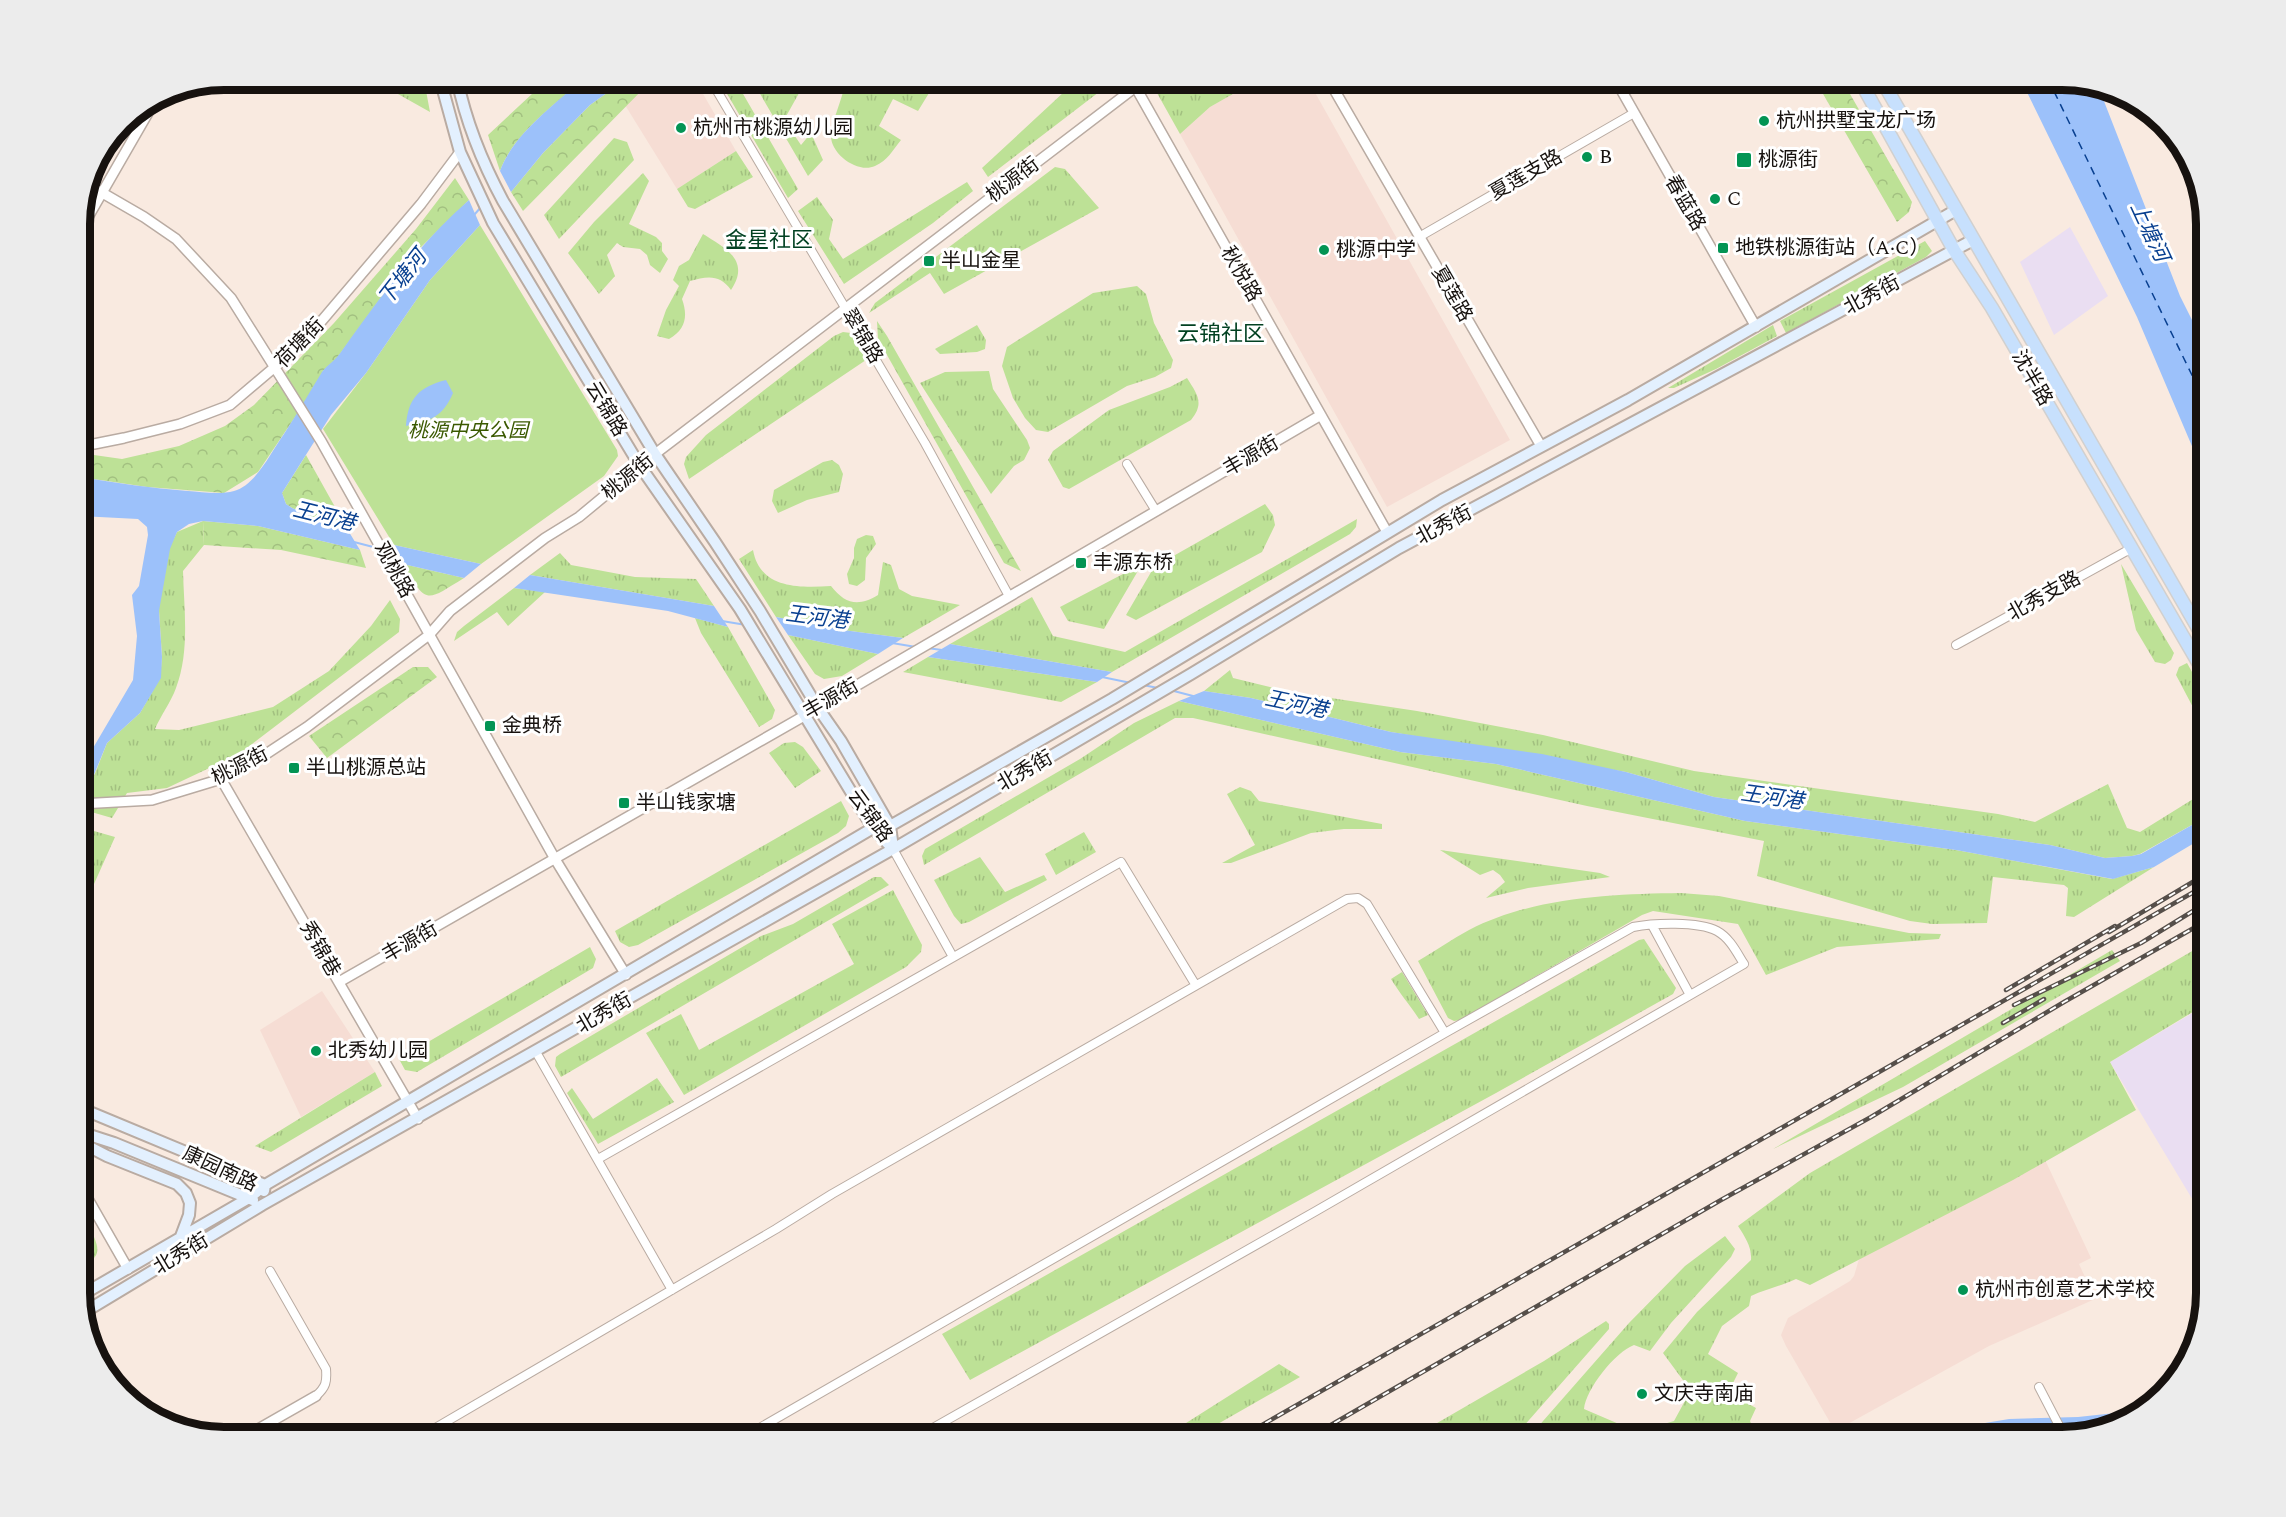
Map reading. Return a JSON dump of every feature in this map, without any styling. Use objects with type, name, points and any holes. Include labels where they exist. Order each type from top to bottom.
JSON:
[{"type":"main road","name":"云锦路","points":[[443,90],[460,152],[490,215],[640,466],[740,609],[873,828],[893,849]]},
{"type":"main road","name":"云锦路","points":[[460,90],[463,106],[487,171],[503,201],[655,454],[760,611],[818,708],[841,741],[890,826],[893,849]]},
{"type":"main road","name":"沈半路","points":[[1865,90],[1954,250],[1998,318],[2196,659]]},
{"type":"main road","name":"沈半路","points":[[1887,90],[2196,625]]},
{"type":"main road","name":"北秀街","points":[[90,1290],[873,828],[890,826],[1113,699],[1387,532],[1756,327],[1956,210]]},
{"type":"main road","name":"北秀街","points":[[91,1308],[262,1205],[893,849],[1399,548],[1973,240]]},
{"type":"main road","name":"康园南路","points":[[90,1112],[265,1185],[262,1205],[114,1143],[90,1135]]},
{"type":"main road","points":[[90,1147],[182,1188],[190,1203],[189,1215],[180,1239]]},
{"type":"street","name":"翠锦路","points":[[716,90],[925,443],[1009,596]]},
{"type":"street","name":"桃源街","points":[[90,804],[152,800],[221,779],[257,760],[292,737],[429,635],[450,611],[545,538],[579,517],[655,454],[1124,90]]},
{"type":"street","name":"秋悦路","points":[[1137,90],[1387,532]]},
{"type":"street","name":"夏莲路","points":[[1334,90],[1541,446]]},
{"type":"street","name":"春蓝路","points":[[1621,90],[1756,327]]},
{"type":"street","name":"夏莲支路","points":[[1419,237],[1634,113]]},
{"type":"street","points":[[90,214],[147,114]]},
{"type":"street","name":"荷塘街","points":[[90,444],[180,424],[230,405],[302,344],[421,204],[460,152]]},
{"type":"street","name":"观桃路","points":[[95,188],[176,239],[231,298],[321,441],[555,859],[626,975]]},
{"type":"street","name":"丰源街","points":[[339,982],[818,708],[1321,415]]},
{"type":"street","points":[[1128,464],[1156,511]]},
{"type":"street","name":"北秀支路","points":[[1956,645],[2132,548]]},
{"type":"street","name":"秀锦巷","points":[[221,779],[418,1119]]},
{"type":"street","points":[[893,849],[953,957]]},
{"type":"street","points":[[598,1159],[1121,861],[1195,984]]},
{"type":"street","points":[[437,1427],[832,1194],[1347,899],[1358,898],[1367,904],[1445,1033]]},
{"type":"street","points":[[1652,925],[1690,995]]},
{"type":"street","points":[[761,1427],[1633,927],[1700,926],[1718,931],[1729,941],[1744,964],[1316,1211],[935,1427]]},
{"type":"street","points":[[536,1052],[672,1290]]},
{"type":"street","points":[[90,1202],[128,1269]]},
{"type":"street","points":[[262,1427],[316,1396],[324,1389],[327,1381],[326,1369],[270,1271]]},
{"type":"street","points":[[2039,1387],[2060,1427]]},
{"type":"shaded area","name":"杭州市桃源幼儿园","points":[[641,90],[701,90],[736,151],[677,189],[625,105]]},
{"type":"shaded area","name":"桃源中学","points":[[1240,90],[1314,90],[1510,440],[1387,507],[1180,134],[1210,107]]},
{"type":"shaded area","points":[[2070,227],[2108,296],[2054,335],[2020,262]]},
{"type":"shaded area","name":"北秀幼儿园","points":[[322,991],[375,1072],[301,1117],[260,1030]]},
{"type":"shaded area","points":[[2196,1011],[2196,1205],[2110,1062]]},
{"type":"shaded area","name":"杭州市创意艺术学校","points":[[2032,1132],[2091,1258],[2079,1264],[2095,1299],[1989,1346],[1842,1427],[1833,1427],[1781,1335],[1788,1318],[1850,1281],[1854,1276],[1867,1232]]},
{"type":"green space","points":[[391,90],[426,90],[430,112]]},
{"type":"green space","points":[[536,90],[571,90],[524,133],[506,157],[500,171],[488,135]]},
{"type":"green space","points":[[611,90],[642,90],[523,211],[511,192],[543,153],[590,105]]},
{"type":"green space","points":[[725,90],[741,90],[798,189],[788,198]]},
{"type":"green space","points":[[758,90],[801,90],[784,120],[801,145],[811,133],[823,160],[808,176]]},
{"type":"green space","points":[[843,90],[931,90],[918,111],[893,99],[879,126],[901,140],[883,161],[875,166],[861,167],[846,161],[835,149],[832,142],[832,129]]},
{"type":"green space","points":[[1066,90],[1100,90],[988,177],[982,168]]},
{"type":"green space","points":[[1162,90],[1240,90],[1210,107],[1180,134],[1157,93]]},
{"type":"green space","points":[[1821,90],[1848,90],[1912,202],[1909,212],[1897,222]]},
{"type":"green space","points":[[614,138],[627,142],[634,160],[559,239],[544,215]]},
{"type":"green space","points":[[736,151],[753,177],[695,209],[688,207],[677,189]]},
{"type":"green space","points":[[1055,167],[1065,169],[1099,208],[944,294],[930,273],[869,313],[875,303]]},
{"type":"green space","points":[[643,173],[649,181],[629,224],[656,237],[662,243],[662,251],[668,259],[660,273],[650,265],[647,255],[640,249],[623,247],[617,243],[607,255],[615,276],[599,294],[568,253],[594,222]]},
{"type":"green space","points":[[455,178],[469,200],[416,252],[337,358],[323,371],[314,389],[258,472],[224,493],[147,487],[90,478],[90,454],[122,459],[179,446],[225,426],[254,405],[334,323],[416,229]]},
{"type":"green space","points":[[967,182],[973,191],[933,223],[844,284],[798,211],[817,197],[833,220],[829,239],[843,259]]},
{"type":"green space","name":"桃源中央公园","points":[[480,225],[617,450],[618,456],[604,476],[481,564],[394,545],[323,429],[366,373],[430,280]]},
{"type":"green space","points":[[703,234],[733,256],[738,271],[736,280],[731,290],[718,279],[702,278],[690,281],[682,299],[685,316],[679,331],[669,339],[657,336],[666,310],[679,286],[673,280],[679,266],[689,260]]},
{"type":"green space","points":[[1925,241],[1932,251],[1926,257],[1786,333],[1780,321]]},
{"type":"green space","points":[[1137,286],[1146,294],[1154,323],[1173,360],[1171,368],[1155,377],[1127,386],[1048,432],[1036,430],[1025,418],[1013,398],[1002,366],[1007,347],[1093,293]]},
{"type":"green space","points":[[877,321],[1021,571],[1004,563],[878,339]]},
{"type":"green space","points":[[977,325],[986,340],[985,349],[977,352],[940,354],[935,349]]},
{"type":"green space","points":[[1773,325],[1777,336],[1716,369],[1674,388],[1668,388]]},
{"type":"green space","points":[[843,332],[851,333],[866,360],[689,479],[684,464],[686,457],[706,435],[834,336]]},
{"type":"green space","points":[[989,371],[993,389],[1030,448],[1024,460],[1014,466],[991,494],[920,383],[945,372]]},
{"type":"green space","points":[[1187,378],[1199,403],[1191,420],[1069,489],[1063,487],[1048,460],[1053,451],[1109,410],[1170,387]]},
{"type":"green space","points":[[306,455],[349,532],[286,504],[282,493]]},
{"type":"green space","points":[[832,460],[839,465],[843,474],[839,492],[807,500],[778,513],[772,501],[774,490],[823,462]]},
{"type":"green space","points":[[1265,504],[1273,515],[1275,525],[1262,552],[1136,620],[1126,615],[1154,567]]},
{"type":"green space","points":[[1357,519],[1356,527],[1350,534],[1112,672],[950,644],[1032,597],[1053,636],[1125,652]]},
{"type":"green space","points":[[203,521],[204,545],[183,571],[185,645],[183,660],[174,693],[155,729],[179,730],[273,707],[329,671],[371,626],[390,600],[400,619],[399,632],[239,754],[167,788],[127,793],[112,818],[90,812],[90,786],[107,743],[140,713],[160,678],[162,657],[159,611],[147,595],[177,532]]},
{"type":"green space","points":[[203,521],[258,526],[360,550],[366,568],[281,550],[204,545]]},
{"type":"green space","points":[[866,535],[873,536],[876,544],[866,558],[865,580],[857,586],[849,584],[847,574],[854,558],[857,539]]},
{"type":"green space","points":[[753,550],[757,563],[772,579],[794,586],[831,586],[841,597],[852,602],[864,601],[878,595],[883,562],[891,565],[899,589],[912,596],[960,605],[903,638],[843,630],[776,617],[739,559]]},
{"type":"green space","points":[[560,553],[571,565],[635,577],[696,579],[714,606],[530,575]]},
{"type":"green space","points":[[403,564],[464,578],[441,592],[428,595],[417,587]]},
{"type":"green space","points":[[1142,564],[1104,629],[1068,621],[1060,607]]},
{"type":"green space","points":[[2121,564],[2174,653],[2171,660],[2165,664],[2155,662],[2136,630]]},
{"type":"green space","points":[[514,588],[545,592],[508,626],[497,612],[454,641],[457,632]]},
{"type":"green space","points":[[695,618],[728,627],[775,710],[772,719],[759,727],[701,633]]},
{"type":"green space","points":[[788,635],[878,654],[842,676],[824,679],[815,674]]},
{"type":"green space","points":[[928,657],[1097,682],[1061,702],[903,672]]},
{"type":"green space","points":[[2187,663],[2196,679],[2196,713],[2176,675],[2179,667]]},
{"type":"green space","points":[[413,667],[428,667],[437,677],[327,758],[309,736]]},
{"type":"green space","points":[[1230,670],[1233,678],[1291,692],[1417,711],[1543,735],[1694,771],[1998,814],[2035,822],[2108,784],[2127,828],[2140,832],[2196,797],[2196,823],[2140,854],[2105,858],[2050,845],[1714,797],[1626,772],[1391,732],[1251,698],[1204,691]]},
{"type":"green space","points":[[1179,701],[1400,752],[1496,764],[1745,821],[1956,850],[2112,879],[2154,867],[2074,917],[2066,916],[2068,888],[2064,885],[1993,877],[1987,923],[1932,924],[1910,921],[1757,876],[1764,841],[1587,806],[1193,718],[1175,718],[924,865],[922,856],[925,849],[1080,759],[1134,723]]},
{"type":"green space","points":[[795,742],[803,747],[821,771],[795,788],[769,753],[784,743]]},
{"type":"green space","points":[[1240,787],[1251,791],[1259,801],[1382,824],[1382,829],[1344,829],[1311,833],[1231,863],[1222,863],[1255,845],[1227,794]]},
{"type":"green space","points":[[841,801],[849,816],[846,826],[838,833],[638,945],[629,947],[620,942],[615,931]]},
{"type":"green space","points":[[90,830],[115,837],[90,893]]},
{"type":"green space","points":[[1084,832],[1096,852],[1056,875],[1045,854]]},
{"type":"green space","points":[[1440,850],[1600,873],[1610,877],[1528,888],[1486,898],[1505,882],[1500,875],[1493,870],[1480,875]]},
{"type":"green space","points":[[980,857],[1005,892],[1044,875],[1047,880],[969,922],[961,924],[934,880]]},
{"type":"green space","points":[[874,877],[881,877],[889,885],[561,1077],[555,1066],[556,1057],[560,1054],[761,936],[793,924]]},
{"type":"green space","points":[[893,890],[922,945],[921,952],[906,967],[684,1095],[646,1033],[681,1014],[699,1050],[854,964],[832,924]]},
{"type":"green space","points":[[1681,893],[1719,896],[1909,933],[1941,934],[1939,939],[1837,947],[1766,975],[1738,924],[1653,911],[1642,915],[1460,1020],[1454,1021],[1448,1018],[1418,961],[1469,930],[1519,910],[1600,896]]},
{"type":"green space","points":[[1644,939],[1676,988],[1673,994],[970,1380],[942,1334],[1639,940]]},
{"type":"green space","points":[[590,947],[596,959],[593,968],[417,1072],[405,1070],[399,1059]]},
{"type":"green space","points":[[2196,949],[2196,1010],[2110,1062],[2136,1110],[2013,1180],[1810,1285],[1796,1279],[1751,1296],[1749,1306],[1722,1326],[1708,1354],[1738,1373],[1728,1393],[1756,1408],[1750,1421],[1752,1426],[1656,1427],[1674,1421],[1686,1399],[1688,1387],[1663,1353],[1697,1312],[1751,1260],[1749,1246],[1738,1226],[1810,1173]]},
{"type":"green space","points":[[2112,950],[2120,961],[1903,1087],[1773,1149]]},
{"type":"green space","points":[[1402,972],[1428,1015],[1419,1019],[1391,979]]},
{"type":"green space","points":[[375,1072],[382,1086],[271,1152],[255,1146]]},
{"type":"green space","points":[[657,1078],[674,1102],[598,1144],[567,1093],[572,1088],[593,1119]]},
{"type":"green space","points":[[1725,1236],[1735,1249],[1731,1257],[1671,1323],[1650,1351],[1634,1345],[1610,1363],[1590,1392],[1584,1409],[1626,1427],[1538,1427],[1629,1323],[1685,1266]]},
{"type":"green space","points":[[94,1237],[97,1252],[90,1262],[90,1239]]},
{"type":"green space","points":[[1606,1321],[1609,1324],[1609,1329],[1523,1427],[1430,1427],[1544,1361]]},
{"type":"green space","points":[[1279,1364],[1300,1377],[1212,1427],[1180,1427]]},
{"type":"water","points":[[570,90],[611,90],[590,105],[543,153],[511,192],[500,171],[506,157],[535,121]]},
{"type":"water","name":"上塘河","points":[[2026,90],[2080,91],[2102,97],[2180,296],[2196,328],[2196,456],[2137,317]]},
{"type":"water","points":[[469,200],[480,225],[430,280],[366,373],[331,415],[282,493],[286,504],[292,508],[349,532],[360,550],[258,526],[203,521],[189,524],[177,532],[170,549],[159,611],[161,678],[140,713],[107,743],[90,785],[90,753],[133,680],[137,636],[132,595],[139,586],[148,535],[147,527],[138,519],[90,517],[90,478],[148,487],[217,493],[242,488],[262,467],[322,372],[339,355],[385,291]]},
{"type":"water","points":[[446,380],[453,393],[445,408],[429,420],[406,426],[409,408],[417,395],[429,386]]},
{"type":"water","points":[[394,545],[481,564],[464,578],[403,564]]},
{"type":"water","points":[[530,575],[714,606],[728,627],[668,611],[514,588]]},
{"type":"water","points":[[776,617],[843,630],[903,638],[878,654],[788,635]]},
{"type":"water","points":[[950,644],[1112,672],[1097,682],[928,657]]},
{"type":"water","points":[[1204,691],[1251,698],[1391,732],[1542,754],[1626,772],[1714,797],[2050,845],[2105,858],[2141,854],[2196,823],[2196,842],[2154,867],[2113,879],[1956,850],[1745,821],[1496,764],[1400,752],[1179,701]]},
{"type":"water","points":[[2122,1412],[2105,1420],[2072,1427],[1969,1427],[2009,1419],[2078,1417]]},
{"type":"waterway","name":"下塘河","points":[[474,215],[482,206]]},
{"type":"waterway","name":"王河港","points":[[354,542],[377,548]]},
{"type":"waterway","name":"王河港","points":[[386,551],[400,555]]},
{"type":"waterway","name":"王河港","points":[[722,621],[746,625]]},
{"type":"waterway","name":"王河港","points":[[892,643],[916,647]]},
{"type":"waterway","name":"王河港","points":[[927,648],[942,650]]},
{"type":"waterway","name":"王河港","points":[[1102,677],[1131,683]]},
{"type":"waterway","name":"王河港","points":[[1143,685],[1158,688]]},
{"type":"waterway","name":"王河港","points":[[1170,690],[1193,696]]},
{"type":"ferry route","points":[[2053,90],[2196,383]]},
{"type":"railway","points":[[2109,932],[2196,880]]},
{"type":"railway","points":[[1258,1427],[2196,891]]},
{"type":"railway","points":[[2014,1005],[2141,943],[2196,909]]},
{"type":"railway","points":[[2006,990],[2115,926]]},
{"type":"railway","points":[[1327,1427],[1721,1200],[1871,1117],[2196,927]]},
{"type":"railway","points":[[2003,1023],[2044,999]]},
{"type":"place","name":"杭州拱墅宝龙广场","points":[[1764,121]]},
{"type":"place","name":"杭州市桃源幼儿园","points":[[681,128]]},
{"type":"place","name":"B","points":[[1587,157]]},
{"type":"place","name":"桃源街","points":[[1744,160]]},
{"type":"place","name":"C","points":[[1715,199]]},
{"type":"place","name":"地铁桃源街站（A·C）","points":[[1723,248]]},
{"type":"place","name":"桃源中学","points":[[1324,250]]},
{"type":"place","name":"半山金星","points":[[929,261]]},
{"type":"place","name":"丰源东桥","points":[[1081,563]]},
{"type":"place","name":"金典桥","points":[[490,726]]},
{"type":"place","name":"半山桃源总站","points":[[294,768]]},
{"type":"place","name":"半山钱家塘","points":[[624,803]]},
{"type":"place","name":"北秀幼儿园","points":[[316,1051]]},
{"type":"place","name":"杭州市创意艺术学校","points":[[1963,1290]]},
{"type":"place","name":"文庆寺南庙","points":[[1642,1394]]},
{"type":"district","name":"金星社区","points":[[769,240]]},
{"type":"district","name":"云锦社区","points":[[1221,334]]}]
